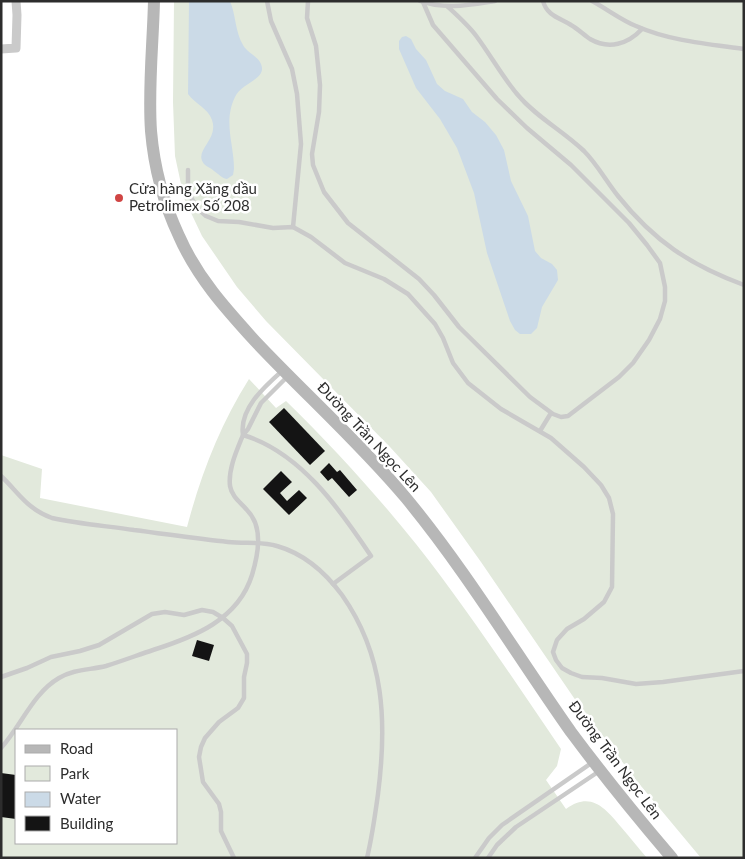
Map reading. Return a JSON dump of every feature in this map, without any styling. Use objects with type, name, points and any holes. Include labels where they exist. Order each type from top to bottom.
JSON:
[{"type":"street","points":[[1,49],[16,48],[18,15],[16,1]]},
{"type":"street","name":"Đường Trần Ngọc Lên","points":[[154,1],[151,130],[156,166],[171,218],[185,251],[205,284],[228,312],[387,477],[425,521],[597,766],[672,858]]},
{"type":"lane","points":[[267,1],[271,21],[292,69],[296,85],[301,134],[293,227]]},
{"type":"lane","points":[[308,1],[307,18],[316,46],[320,84],[319,112],[312,160],[316,175],[324,192],[348,223],[419,279],[459,327],[524,390],[552,414],[561,417],[571,415],[611,384],[633,363],[657,326],[665,302],[664,276],[657,257],[637,232],[566,160],[505,108],[438,32],[421,2]]},
{"type":"lane","points":[[421,2],[448,7],[495,1]]},
{"type":"lane","points":[[543,1],[546,10],[552,16],[574,26],[593,40],[603,44],[622,43],[632,38],[642,29]]},
{"type":"lane","points":[[592,1],[628,23],[642,29],[695,42],[744,49]]},
{"type":"lane","points":[[448,7],[477,37],[525,103],[585,152],[620,199],[664,244],[683,257],[744,285]]},
{"type":"lane","points":[[300,159],[312,160]]},
{"type":"lane","points":[[188,170],[188,186],[191,197],[197,208],[206,216],[218,220],[272,228],[293,227],[311,237],[345,263],[384,279],[408,294],[435,324],[453,363],[468,383],[501,409],[551,438],[597,480],[609,498],[613,514],[614,570],[611,593],[600,606],[584,619],[567,629],[554,646],[553,652],[559,664],[566,671],[576,676],[636,684],[744,671]]},
{"type":"lane","points":[[637,232],[644,225]]},
{"type":"lane","points":[[243,435],[242,426],[249,408],[261,391],[286,373]]},
{"type":"lane","points":[[1,748],[39,696],[56,679],[71,672],[108,665],[200,632],[222,617],[246,590],[253,570],[258,532],[250,512],[234,497],[230,485],[231,472],[243,435],[261,404],[286,373]]},
{"type":"lane","points":[[540,431],[552,414]]},
{"type":"lane","points":[[243,435],[268,445],[295,464],[334,505],[371,556],[333,584]]},
{"type":"lane","points":[[1,476],[31,508],[52,518],[228,542],[258,542],[277,546],[312,562],[333,584],[352,611],[365,636],[374,662],[381,694],[383,727],[382,761],[367,858]]},
{"type":"lane","points":[[1,676],[27,668],[51,657],[99,645],[124,631],[140,619],[152,614],[165,612],[184,616],[202,610],[222,617],[232,626],[247,654],[244,698],[238,708],[219,722],[205,738],[200,752],[200,763],[205,787],[216,799],[220,808],[222,831],[234,858]]},
{"type":"lane","points":[[475,858],[489,838],[502,825],[597,766]]},
{"type":"lane","points":[[488,858],[496,845],[516,827],[597,766]]},
{"type":"green space","points":[[174,1],[744,1],[744,858],[701,858],[636,780],[574,698],[431,492],[390,447],[266,321],[237,287],[202,236],[184,198],[175,156],[173,102]]},
{"type":"green space","points":[[249,379],[276,408],[286,401],[337,453],[401,525],[454,594],[561,749],[557,766],[546,780],[566,809],[583,802],[597,804],[609,814],[647,858],[1,858],[1,455],[42,469],[40,498],[187,527],[212,450],[229,414]]},
{"type":"water","points":[[189,1],[230,1],[240,40],[245,48],[257,58],[262,68],[259,76],[238,93],[232,106],[229,124],[234,169],[233,175],[227,179],[205,165],[201,159],[213,127],[208,112],[188,94]]},
{"type":"water","points":[[406,36],[411,39],[416,49],[426,60],[437,84],[445,91],[463,99],[472,112],[485,122],[496,135],[504,150],[511,181],[528,216],[535,251],[557,270],[558,280],[542,307],[537,328],[531,334],[520,334],[515,330],[510,321],[487,253],[474,193],[457,148],[440,119],[416,88],[399,49],[399,41],[402,37]]},
{"type":"building","points":[[284,408],[325,451],[310,465],[269,422]]},
{"type":"building","points":[[329,463],[337,472],[340,470],[357,490],[349,497],[332,478],[328,481],[320,472]]},
{"type":"building","points":[[281,471],[292,482],[280,493],[287,501],[299,490],[307,498],[289,515],[263,489]]},
{"type":"building","points":[[197,640],[214,645],[209,661],[192,656]]},
{"type":"building","points":[[1,773],[15,775],[15,819],[1,817]]},
{"type":"place","name":"Cửa hàng Xăng dầu Petrolimex Số 208","points":[[119,198]]}]
